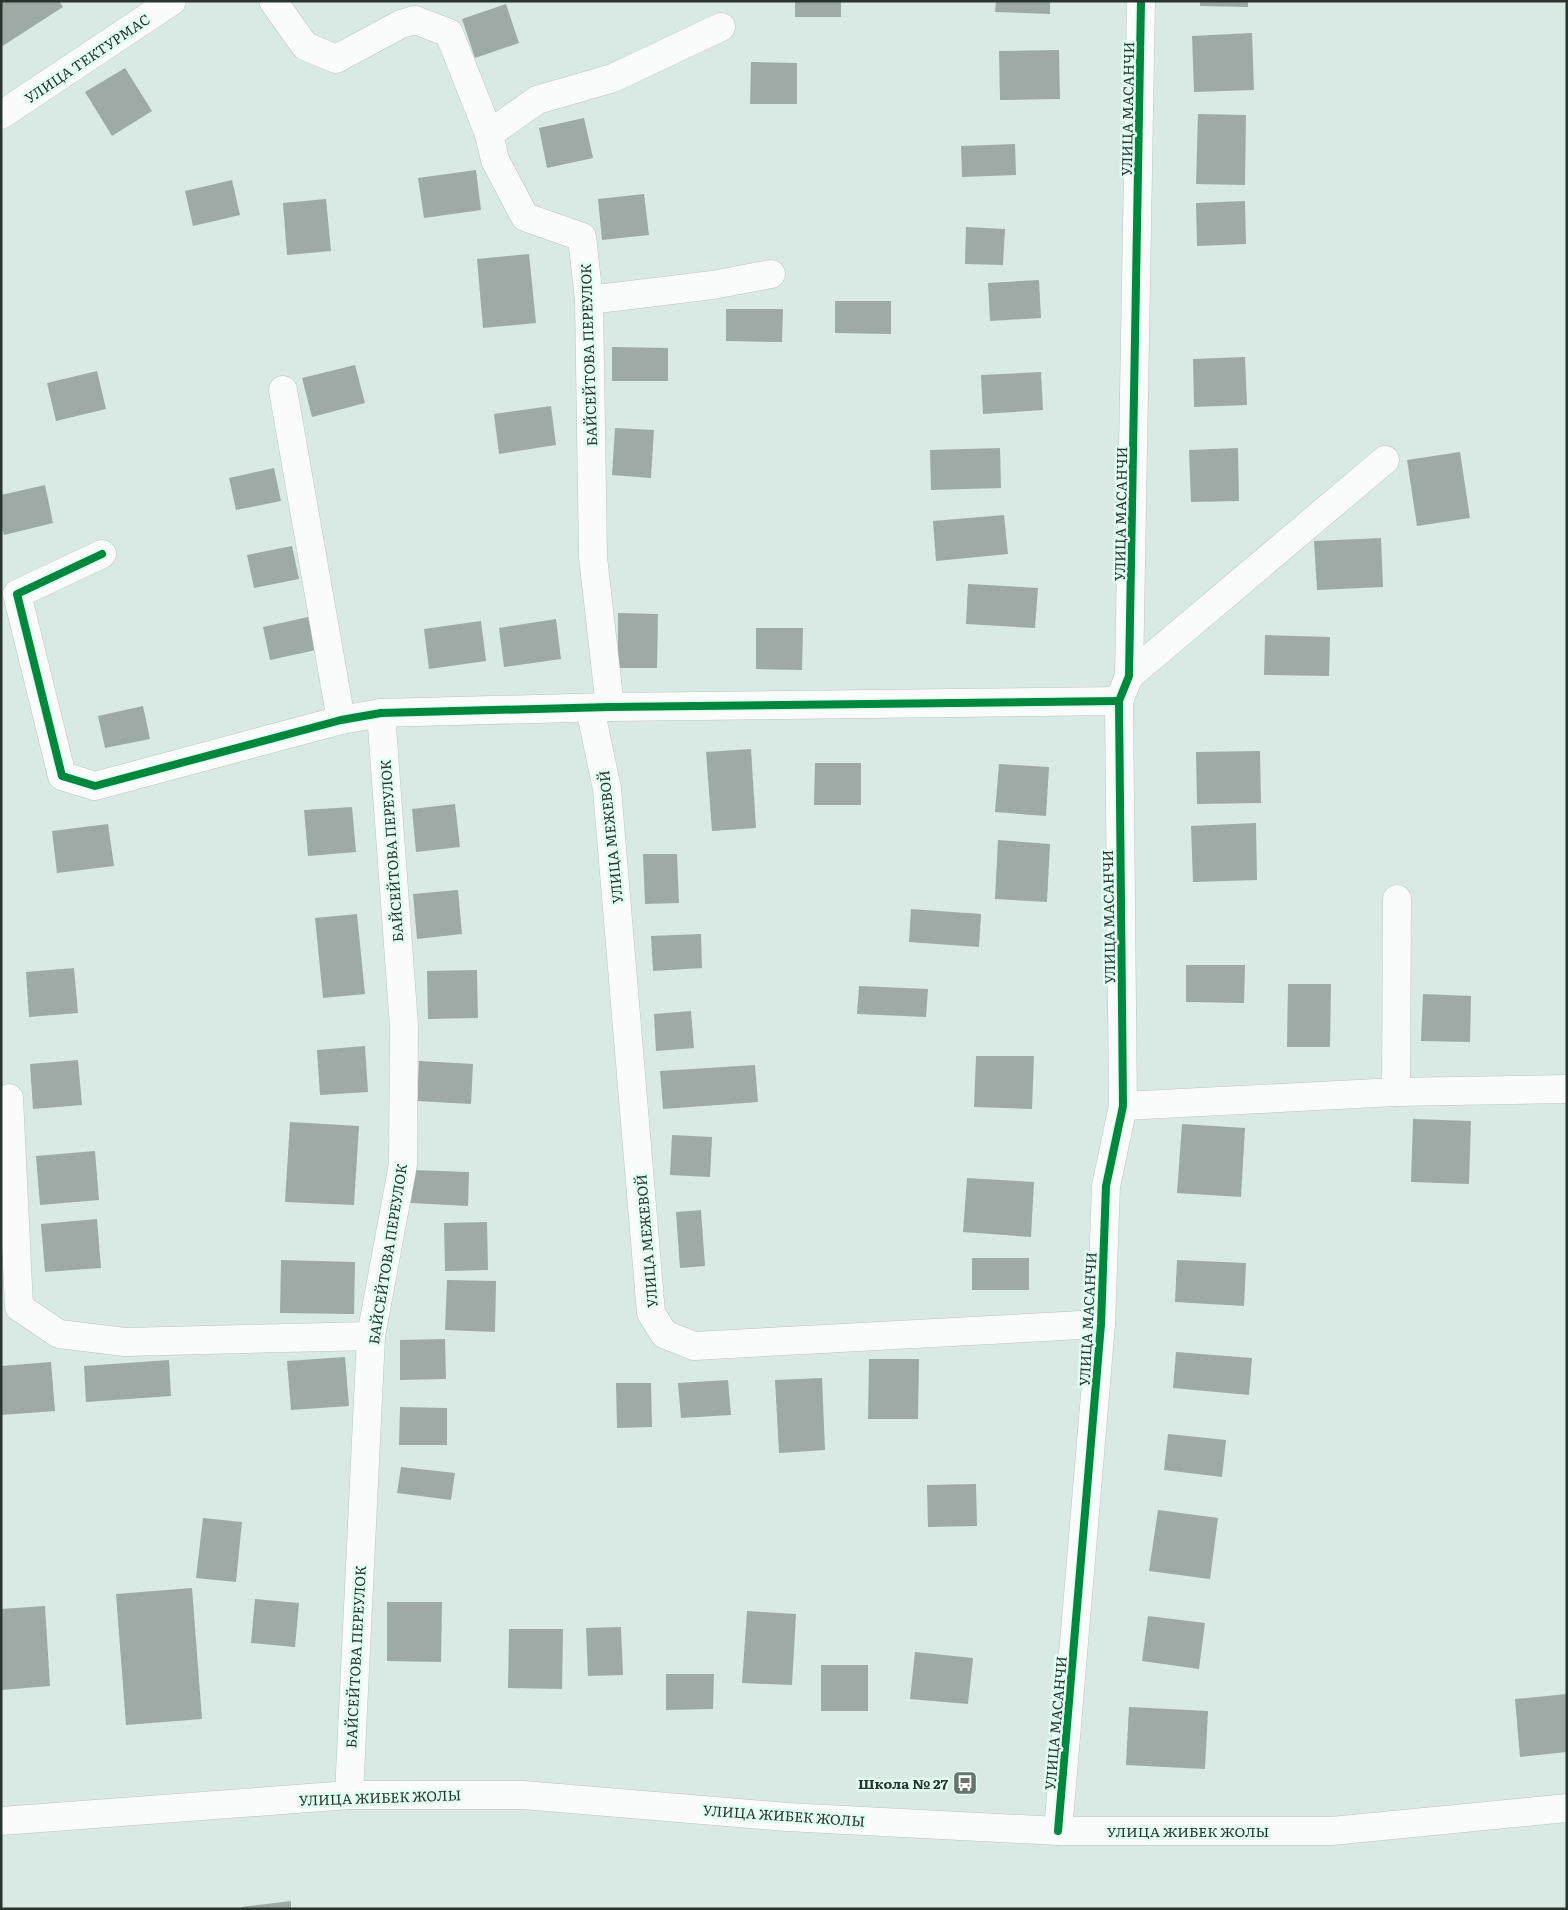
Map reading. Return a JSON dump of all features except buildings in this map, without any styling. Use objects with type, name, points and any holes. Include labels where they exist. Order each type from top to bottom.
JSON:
[{"type":"street","name":"УЛИЦА ТЕКТУРМАС","points":[[1,114],[172,1]]},
{"type":"street","name":"БАЙСЕЙТОВА ПЕРЕУЛОК","points":[[273,1],[305,46],[336,59],[401,24],[415,20],[448,33],[489,134],[495,160],[525,217],[582,237],[589,300],[593,557],[600,707]]},
{"type":"street","name":"УЛИЦА МАСАНЧИ","points":[[1058,1831],[1101,1324],[1106,1186],[1123,1106],[1124,689],[1141,1]]},
{"type":"street","points":[[489,134],[537,100],[613,78],[721,27]]},
{"type":"street","points":[[589,300],[713,285],[771,274]]},
{"type":"street","points":[[283,390],[341,720]]},
{"type":"street","points":[[102,554],[17,594],[62,776],[95,786],[341,720],[382,713],[1124,689],[1385,460]]},
{"type":"street","name":"УЛИЦА МЕЖЕВОЙ","points":[[600,707],[651,1313],[664,1334],[694,1346],[1101,1324]]},
{"type":"street","name":"БАЙСЕЙТОВА ПЕРЕУЛОК","points":[[348,1795],[371,1336],[403,1164],[404,1026],[382,713]]},
{"type":"street","points":[[1396,1092],[1397,899]]},
{"type":"street","points":[[1123,1106],[1396,1092],[1567,1089]]},
{"type":"street","points":[[9,1098],[19,1307],[59,1334],[125,1342],[371,1336]]},
{"type":"street","name":"УЛИЦА ЖИБЕК ЖОЛЫ","points":[[1,1822],[348,1795],[523,1795],[787,1817],[1058,1831],[1332,1831],[1567,1808]]},
{"type":"cycle path","points":[[1058,1831],[1101,1324],[1106,1186],[1123,1106],[1119,701],[1129,676],[1141,1]]},
{"type":"cycle path","points":[[102,554],[17,594],[62,776],[95,786],[341,720],[381,713],[610,707],[1119,701]]},
{"type":"place","name":"Школа № 27","points":[[965,1783]]}]
